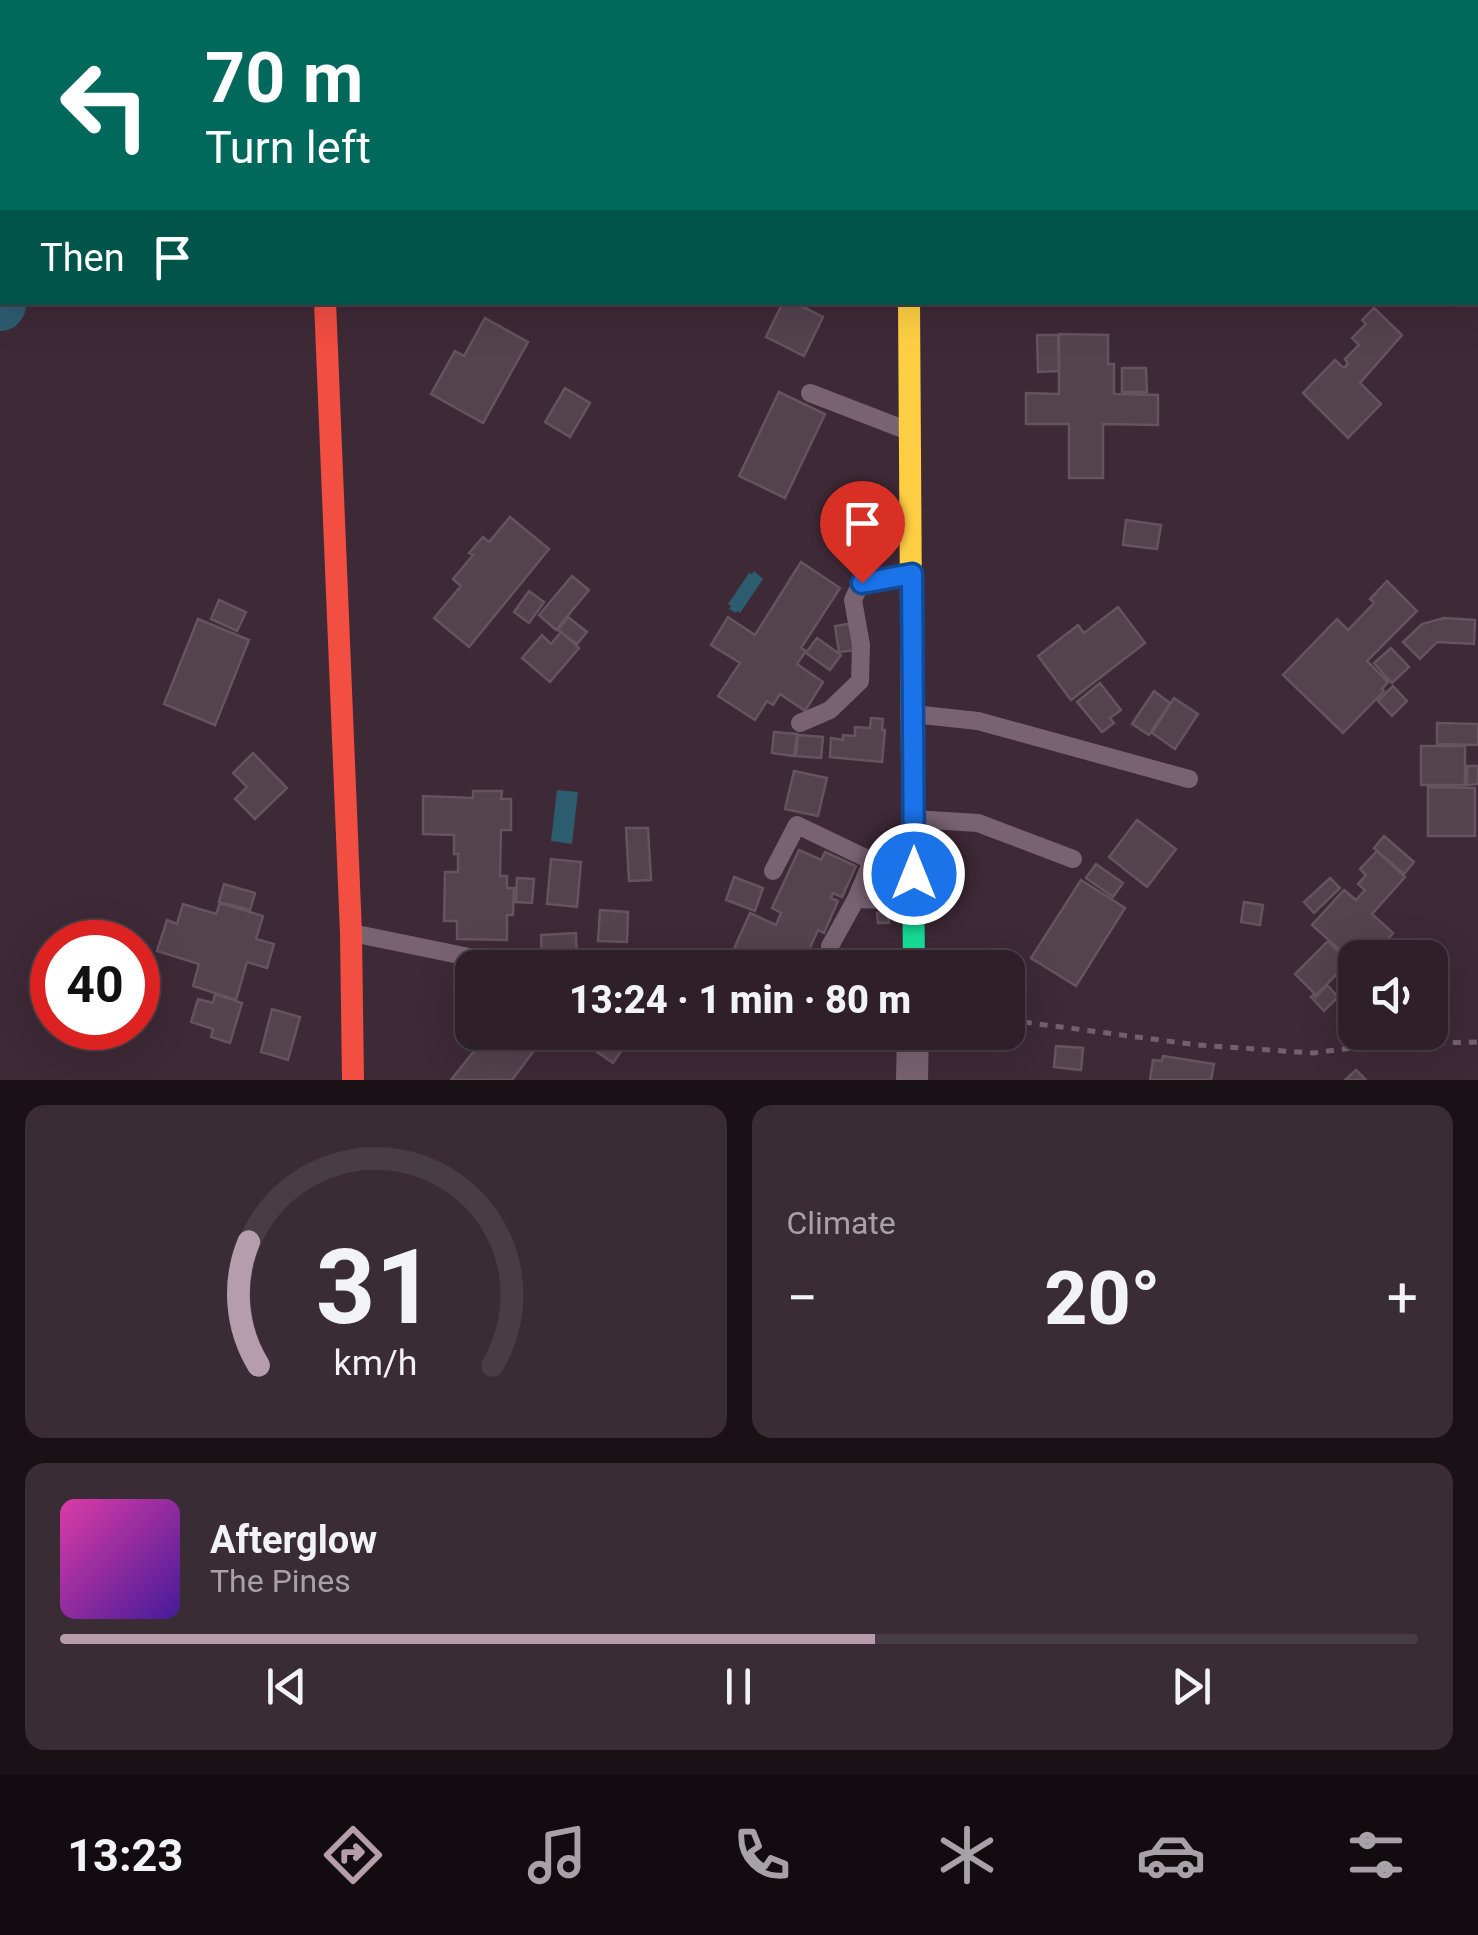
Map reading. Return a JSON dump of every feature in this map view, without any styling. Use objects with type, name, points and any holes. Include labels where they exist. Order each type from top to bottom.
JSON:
[{"type":"street","points":[[325,305],[352,933],[353,1080]]},
{"type":"street","points":[[909,305],[914,950]]},
{"type":"street","points":[[912,1080],[913,1050]]},
{"type":"lane","points":[[810,392],[911,432]]},
{"type":"lane","points":[[800,723],[830,710],[860,681],[861,645],[853,600],[862,583],[912,574]]},
{"type":"lane","points":[[912,714],[978,721],[1190,779]]},
{"type":"lane","points":[[913,819],[978,823],[1073,859]]},
{"type":"lane","points":[[773,871],[797,825],[872,861],[830,946]]},
{"type":"lane","points":[[856,899],[914,901]]},
{"type":"lane","points":[[352,933],[455,954]]},
{"type":"path","points":[[1025,1022],[1198,1045],[1313,1053],[1368,1046],[1407,1050],[1434,1042],[1478,1042]]},
{"type":"water","points":[[754,571],[763,579],[740,613],[736,613],[728,604]]},
{"type":"water","points":[[557,790],[578,792],[572,844],[551,841]]},
{"type":"building","points":[[782,305],[800,305],[823,317],[804,356],[766,337]]},
{"type":"building","points":[[1374,308],[1402,335],[1360,383],[1381,404],[1348,438],[1303,393],[1335,360],[1344,368],[1348,364],[1345,359],[1359,345],[1352,338],[1366,324],[1362,320]]},
{"type":"building","points":[[485,318],[528,342],[483,423],[431,394],[455,351],[464,356]]},
{"type":"building","points":[[1059,334],[1108,335],[1108,364],[1114,364],[1114,394],[1158,395],[1158,425],[1103,424],[1103,478],[1069,478],[1069,424],[1026,424],[1026,393],[1059,394]]},
{"type":"building","points":[[1037,335],[1058,335],[1059,371],[1038,372]]},
{"type":"building","points":[[1122,368],[1146,368],[1147,392],[1122,392]]},
{"type":"building","points":[[565,388],[590,403],[570,437],[545,422]]},
{"type":"building","points":[[779,392],[825,414],[785,498],[739,476]]},
{"type":"building","points":[[510,517],[549,549],[469,647],[434,618],[461,586],[453,579],[473,555],[469,553],[483,537],[489,542]]},
{"type":"building","points":[[1126,520],[1161,525],[1157,549],[1123,545]]},
{"type":"building","points":[[801,562],[840,588],[801,648],[806,651],[797,664],[823,682],[805,711],[780,694],[773,705],[767,701],[755,720],[718,696],[740,663],[711,645],[728,617],[755,635]]},
{"type":"building","points":[[572,576],[589,590],[556,630],[539,615]]},
{"type":"building","points":[[1387,581],[1417,611],[1367,661],[1388,682],[1343,733],[1283,675],[1337,619],[1348,630],[1374,603],[1370,599]]},
{"type":"building","points":[[529,591],[544,602],[529,623],[514,612]]},
{"type":"building","points":[[219,600],[246,612],[237,631],[211,619]]},
{"type":"building","points":[[1118,607],[1145,643],[1071,700],[1038,656],[1078,625],[1084,633]]},
{"type":"building","points":[[568,617],[587,632],[577,644],[558,630]]},
{"type":"building","points":[[1444,618],[1475,620],[1474,644],[1437,642],[1420,659],[1403,642],[1422,624]]},
{"type":"building","points":[[198,619],[249,640],[215,725],[164,704]]},
{"type":"building","points":[[854,623],[858,650],[839,652],[835,626]]},
{"type":"building","points":[[561,632],[579,648],[550,682],[522,658],[542,635],[551,644]]},
{"type":"building","points":[[817,638],[841,655],[830,670],[806,653]]},
{"type":"building","points":[[1391,648],[1409,667],[1392,683],[1374,663]]},
{"type":"building","points":[[1100,683],[1121,710],[1110,718],[1114,723],[1102,732],[1077,702]]},
{"type":"building","points":[[1393,686],[1407,701],[1392,716],[1378,701]]},
{"type":"building","points":[[1154,691],[1170,703],[1149,735],[1132,724]]},
{"type":"building","points":[[1174,698],[1198,714],[1175,749],[1152,733]]},
{"type":"building","points":[[871,718],[883,719],[882,762],[830,757],[831,738],[855,736],[855,727],[870,728]]},
{"type":"building","points":[[1437,723],[1478,724],[1478,745],[1437,744]]},
{"type":"building","points":[[774,732],[797,734],[794,756],[772,753]]},
{"type":"building","points":[[798,735],[823,737],[821,758],[796,756]]},
{"type":"building","points":[[1421,746],[1465,746],[1465,785],[1421,785]]},
{"type":"building","points":[[253,753],[287,788],[255,819],[235,799],[247,787],[233,773]]},
{"type":"building","points":[[1467,766],[1478,766],[1478,784],[1467,785]]},
{"type":"building","points":[[794,771],[827,778],[818,816],[785,809]]},
{"type":"building","points":[[1428,787],[1475,788],[1475,836],[1428,836]]},
{"type":"building","points":[[473,791],[502,791],[501,799],[511,799],[511,830],[501,830],[500,876],[507,876],[507,888],[514,888],[513,915],[507,915],[507,940],[457,939],[457,921],[444,921],[445,872],[458,872],[454,835],[423,834],[423,796],[473,798]]},
{"type":"building","points":[[1137,820],[1176,849],[1147,887],[1109,857]]},
{"type":"building","points":[[626,828],[648,828],[651,880],[629,881]]},
{"type":"building","points":[[1384,836],[1414,862],[1404,874],[1374,848]]},
{"type":"building","points":[[799,850],[821,860],[825,852],[856,866],[842,897],[833,893],[831,898],[838,901],[824,933],[818,930],[809,950],[733,950],[750,913],[776,925],[781,913],[772,908]]},
{"type":"building","points":[[1377,851],[1405,877],[1372,914],[1393,933],[1387,940],[1338,940],[1338,949],[1312,925],[1344,890],[1356,900],[1365,890],[1358,884],[1366,875],[1360,869]]},
{"type":"building","points":[[551,859],[581,862],[577,907],[547,904]]},
{"type":"building","points":[[1096,864],[1123,883],[1113,897],[1086,878]]},
{"type":"building","points":[[734,877],[763,888],[755,911],[726,900]]},
{"type":"building","points":[[517,878],[534,879],[532,903],[516,902]]},
{"type":"building","points":[[1330,878],[1340,888],[1314,913],[1304,902]]},
{"type":"building","points":[[1081,880],[1125,908],[1076,986],[1031,958]]},
{"type":"building","points":[[224,884],[255,893],[250,910],[219,902]]},
{"type":"building","points":[[1244,902],[1263,905],[1260,925],[1241,922]]},
{"type":"building","points":[[220,903],[263,916],[256,939],[274,944],[267,968],[247,962],[236,1000],[193,986],[199,964],[160,952],[167,920],[177,924],[183,904],[216,914]]},
{"type":"building","points":[[600,910],[628,912],[627,942],[598,941]]},
{"type":"building","points":[[888,912],[889,923],[878,923],[877,913]]},
{"type":"building","points":[[576,933],[576,950],[541,950],[541,935]]},
{"type":"building","points":[[1328,941],[1338,951],[1338,973],[1316,995],[1295,974]]},
{"type":"building","points":[[1327,985],[1338,997],[1324,1011],[1311,997]]},
{"type":"building","points":[[215,994],[242,1003],[230,1043],[211,1037],[213,1029],[191,1022],[198,999],[213,1003]]},
{"type":"building","points":[[272,1009],[300,1017],[288,1060],[261,1052]]},
{"type":"building","points":[[1056,1046],[1083,1048],[1081,1070],[1054,1067]]},
{"type":"building","points":[[534,1050],[512,1080],[451,1080],[474,1051]]},
{"type":"building","points":[[594,1050],[622,1050],[613,1063]]},
{"type":"building","points":[[1163,1056],[1214,1064],[1211,1080],[1150,1080],[1153,1060],[1162,1061]]},
{"type":"building","points":[[1356,1070],[1366,1080],[1345,1080]]},
{"type":"traffic: fast","points":[[912,762],[914,950]]},
{"type":"traffic: slow","points":[[909,305],[912,762]]},
{"type":"traffic: jam","points":[[325,305],[351,933],[353,1080]]},
{"type":"route","points":[[862,583],[912,574],[914,874]]}]
